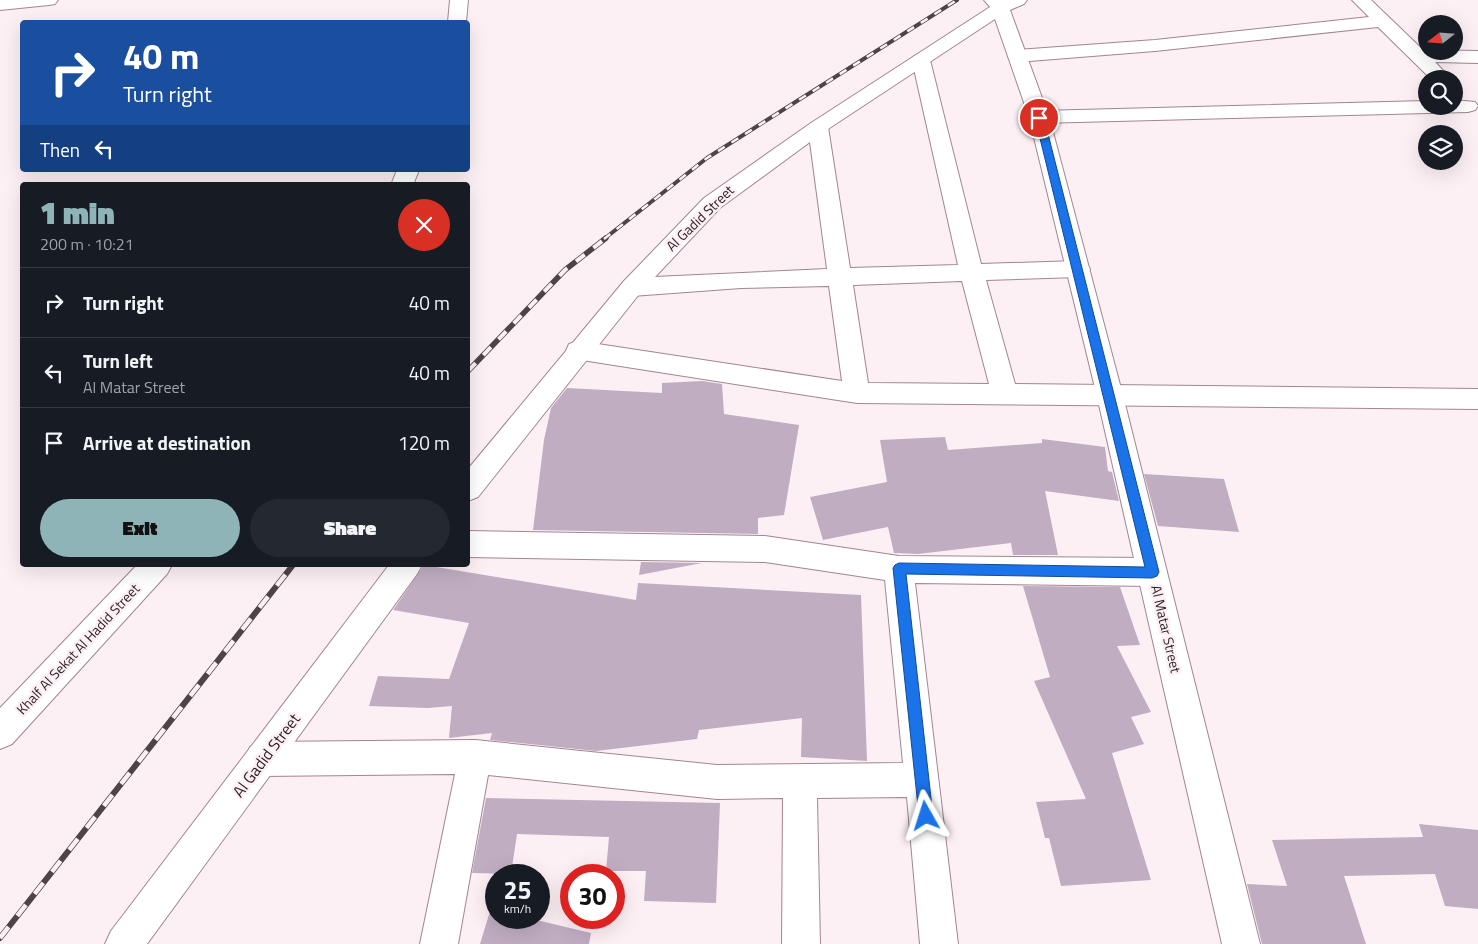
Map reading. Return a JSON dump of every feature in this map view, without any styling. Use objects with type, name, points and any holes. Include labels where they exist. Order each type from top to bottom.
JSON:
[{"type":"main road","points":[[0,5],[49,0]]},
{"type":"main road","points":[[457,20],[459,0]]},
{"type":"main road","points":[[1362,0],[1418,53]]},
{"type":"main road","name":"Al Matar Street","points":[[1003,3],[1017,56],[1039,118],[1078,269],[1241,944]]},
{"type":"main road","name":"Al Gadid Street","points":[[470,486],[578,351],[632,287],[712,204],[739,182],[818,127],[921,60],[1003,3]]},
{"type":"main road","points":[[1017,56],[1108,51],[1184,44],[1383,20]]},
{"type":"main road","points":[[1463,57],[1478,57]]},
{"type":"main road","points":[[921,60],[972,273],[1005,395]]},
{"type":"main road","points":[[1425,60],[1434,70]]},
{"type":"main road","points":[[1463,101],[1473,112]]},
{"type":"main road","points":[[1039,118],[1473,112]]},
{"type":"main road","points":[[818,127],[857,393]]},
{"type":"main road","points":[[632,287],[840,276],[1078,269]]},
{"type":"main road","points":[[578,351],[857,393],[1478,399]]},
{"type":"main road","points":[[470,544],[765,549],[899,568],[1152,572]]},
{"type":"main road","name":"Khalf Al Sekat Al Hadid Street","points":[[0,732],[155,567]]},
{"type":"main road","name":"Al Gadid Street","points":[[124,944],[406,567]]},
{"type":"main road","points":[[899,568],[939,944]]},
{"type":"main road","points":[[262,759],[475,757],[717,782],[922,780]]},
{"type":"main road","points":[[439,944],[475,757]]},
{"type":"main road","points":[[800,782],[800,944]]},
{"type":"building","points":[[702,381],[722,384],[724,414],[799,425],[784,515],[758,518],[758,534],[533,530],[544,440],[551,408],[567,388],[662,393],[662,383]]},
{"type":"building","points":[[945,437],[948,450],[1042,443],[1042,439],[1105,447],[1108,471],[1112,472],[1119,501],[1045,491],[1058,555],[1013,555],[1011,543],[918,554],[894,553],[888,527],[823,540],[810,497],[887,482],[880,440]]},
{"type":"building","points":[[1144,474],[1224,479],[1239,532],[1158,526]]},
{"type":"building","points":[[641,562],[702,563],[639,575]]},
{"type":"building","points":[[423,567],[436,567],[636,600],[638,583],[861,595],[867,761],[801,757],[802,718],[699,730],[697,739],[596,751],[490,740],[492,733],[449,738],[452,706],[428,708],[369,706],[378,676],[449,679],[469,623],[393,610]]},
{"type":"building","points":[[1023,586],[1120,587],[1140,645],[1117,646],[1151,712],[1131,717],[1144,744],[1112,753],[1151,880],[1061,886],[1049,838],[1045,838],[1036,802],[1086,799],[1034,681],[1050,677]]},
{"type":"building","points":[[486,798],[720,803],[716,903],[644,901],[646,871],[625,871],[625,864],[607,864],[609,837],[517,834],[512,864],[485,864],[485,873],[472,873]]},
{"type":"building","points":[[1419,824],[1478,830],[1478,909],[1445,906],[1435,874],[1344,876],[1366,944],[1262,944],[1247,884],[1287,886],[1272,840],[1423,837]]},
{"type":"building","points":[[550,923],[560,926],[560,929],[574,929],[591,933],[589,944],[480,944],[485,928],[550,929]]},
{"type":"railway","points":[[604,239],[707,158],[957,0]]},
{"type":"railway","points":[[470,369],[565,270],[606,238]]},
{"type":"railway","points":[[0,938],[291,567]]},
{"type":"route","points":[[926,816],[899,568],[1152,572],[1110,396],[1039,118]]}]
